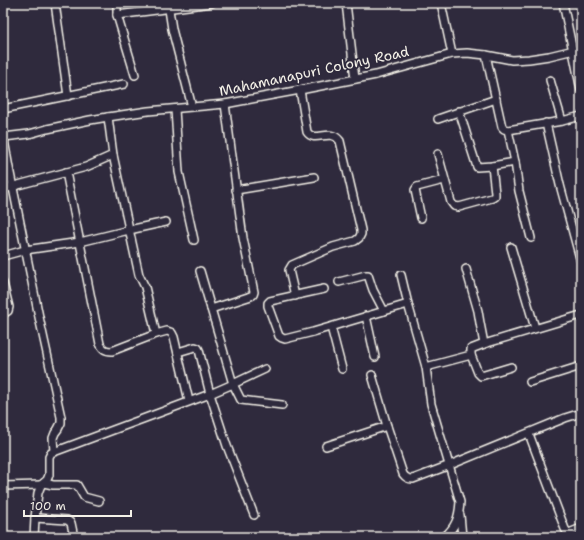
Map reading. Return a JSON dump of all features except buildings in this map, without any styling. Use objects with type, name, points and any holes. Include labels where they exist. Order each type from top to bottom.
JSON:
[{"type":"street","points":[[55,3],[68,96]]},
{"type":"street","points":[[117,3],[117,15],[135,75]]},
{"type":"street","points":[[117,15],[168,6],[212,3]]},
{"type":"street","points":[[346,3],[355,79]]},
{"type":"street","points":[[441,3],[452,54]]},
{"type":"street","points":[[563,3],[577,50],[581,90]]},
{"type":"street","points":[[168,6],[172,29],[192,107]]},
{"type":"street","name":"Mahamanapuri Colony Road","points":[[3,135],[29,134],[90,120],[148,111],[225,104],[355,79],[452,54],[467,52],[512,60],[549,56],[577,50]]},
{"type":"street","points":[[486,55],[502,127],[504,129],[508,130],[562,121],[581,116]]},
{"type":"street","points":[[550,80],[562,121]]},
{"type":"street","points":[[3,109],[124,84]]},
{"type":"street","points":[[294,296],[289,270],[292,265],[333,248],[355,241],[361,234],[340,141],[333,135],[309,136],[300,90]]},
{"type":"street","points":[[438,119],[496,99]]},
{"type":"street","points":[[211,310],[248,298],[253,295],[254,292],[243,238],[225,104]]},
{"type":"street","points":[[175,109],[178,172],[194,240]]},
{"type":"street","points":[[459,111],[477,167],[515,162]]},
{"type":"street","points":[[108,117],[113,155],[129,230],[139,275],[145,287],[156,334]]},
{"type":"street","points":[[546,123],[560,185],[581,262]]},
{"type":"street","points":[[508,130],[515,162],[519,191],[532,238]]},
{"type":"street","points":[[3,135],[25,250],[61,417],[61,423],[53,438],[54,451]]},
{"type":"street","points":[[438,154],[444,180],[451,202],[454,206],[459,207],[492,198],[494,196],[492,166]]},
{"type":"street","points":[[3,189],[86,167],[113,155]]},
{"type":"street","points":[[66,172],[102,348],[106,351],[112,351],[156,334],[167,331],[172,333],[178,352],[189,401]]},
{"type":"street","points":[[236,190],[314,177]]},
{"type":"street","points":[[421,218],[415,190],[417,187],[444,180]]},
{"type":"street","points":[[3,256],[25,250],[80,242],[166,222]]},
{"type":"street","points":[[511,247],[535,328]]},
{"type":"street","points":[[466,269],[478,311],[484,344]]},
{"type":"street","points":[[200,271],[233,384],[241,400],[282,405]]},
{"type":"street","points":[[339,282],[366,274],[368,275],[373,290],[384,311]]},
{"type":"street","points":[[401,275],[426,367],[431,404],[460,502],[456,522],[449,533],[444,537]]},
{"type":"street","points":[[3,283],[8,311],[3,314]]},
{"type":"street","points":[[324,289],[273,300],[268,303],[279,336],[285,339],[408,304]]},
{"type":"street","points":[[511,367],[481,376],[478,373],[471,355],[471,349],[581,315]]},
{"type":"street","points":[[366,316],[375,357]]},
{"type":"street","points":[[331,327],[342,369]]},
{"type":"street","points":[[178,352],[195,347],[199,350],[210,394],[227,446],[254,515]]},
{"type":"street","points":[[426,367],[471,355]]},
{"type":"street","points":[[530,382],[581,366]]},
{"type":"street","points":[[34,537],[38,493],[42,484],[47,480],[49,475],[49,455],[54,451],[210,394],[265,369]]},
{"type":"street","points":[[372,375],[386,426],[403,474],[408,479],[450,465],[581,413]]},
{"type":"street","points":[[326,446],[386,426]]},
{"type":"street","points":[[529,434],[565,530],[570,533],[581,528]]},
{"type":"street","points":[[3,486],[42,484],[77,485],[84,497],[99,501]]},
{"type":"street","points":[[459,510],[462,537]]},
{"type":"street","points":[[35,518],[67,520],[71,523],[74,537]]}]
